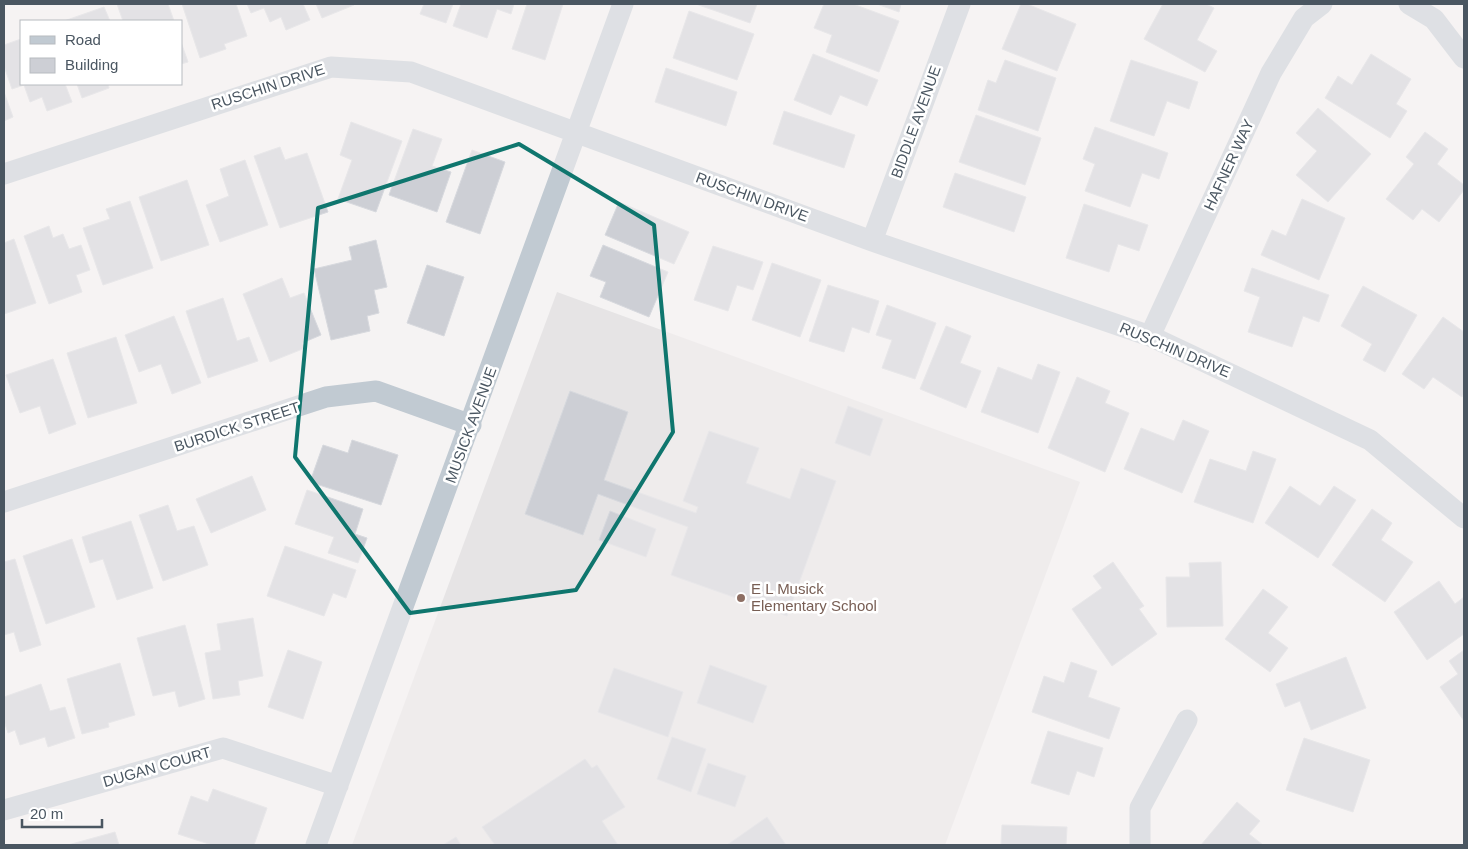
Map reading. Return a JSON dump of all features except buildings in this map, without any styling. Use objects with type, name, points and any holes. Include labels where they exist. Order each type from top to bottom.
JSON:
[{"type":"street","name":"MUSICK AVENUE","points":[[316,845],[471,425],[623,4]]},
{"type":"street","name":"BIDDLE AVENUE","points":[[872,241],[960,4]]},
{"type":"street","name":"HAFNER WAY","points":[[1150,336],[1271,73],[1304,18],[1322,4]]},
{"type":"street","points":[[1409,4],[1434,19],[1464,58]]},
{"type":"street","name":"RUSCHIN DRIVE","points":[[4,174],[331,66],[411,72],[872,241],[1150,336],[1370,440],[1464,518]]},
{"type":"street","name":"BURDICK STREET","points":[[4,502],[326,397],[376,391],[471,425]]},
{"type":"street","points":[[1140,845],[1140,808],[1187,720]]},
{"type":"street","name":"DUGAN COURT","points":[[4,810],[223,748],[338,786]]},
{"type":"highlighted area","points":[[519,144],[654,225],[673,432],[576,590],[410,613],[295,457],[318,208]]},
{"type":"shaded area","name":"E L Musick Elementary School","points":[[557,292],[1080,482],[945,845],[352,845]]},
{"type":"place","name":"E L Musick Elementary School","points":[[741,598]]}]
